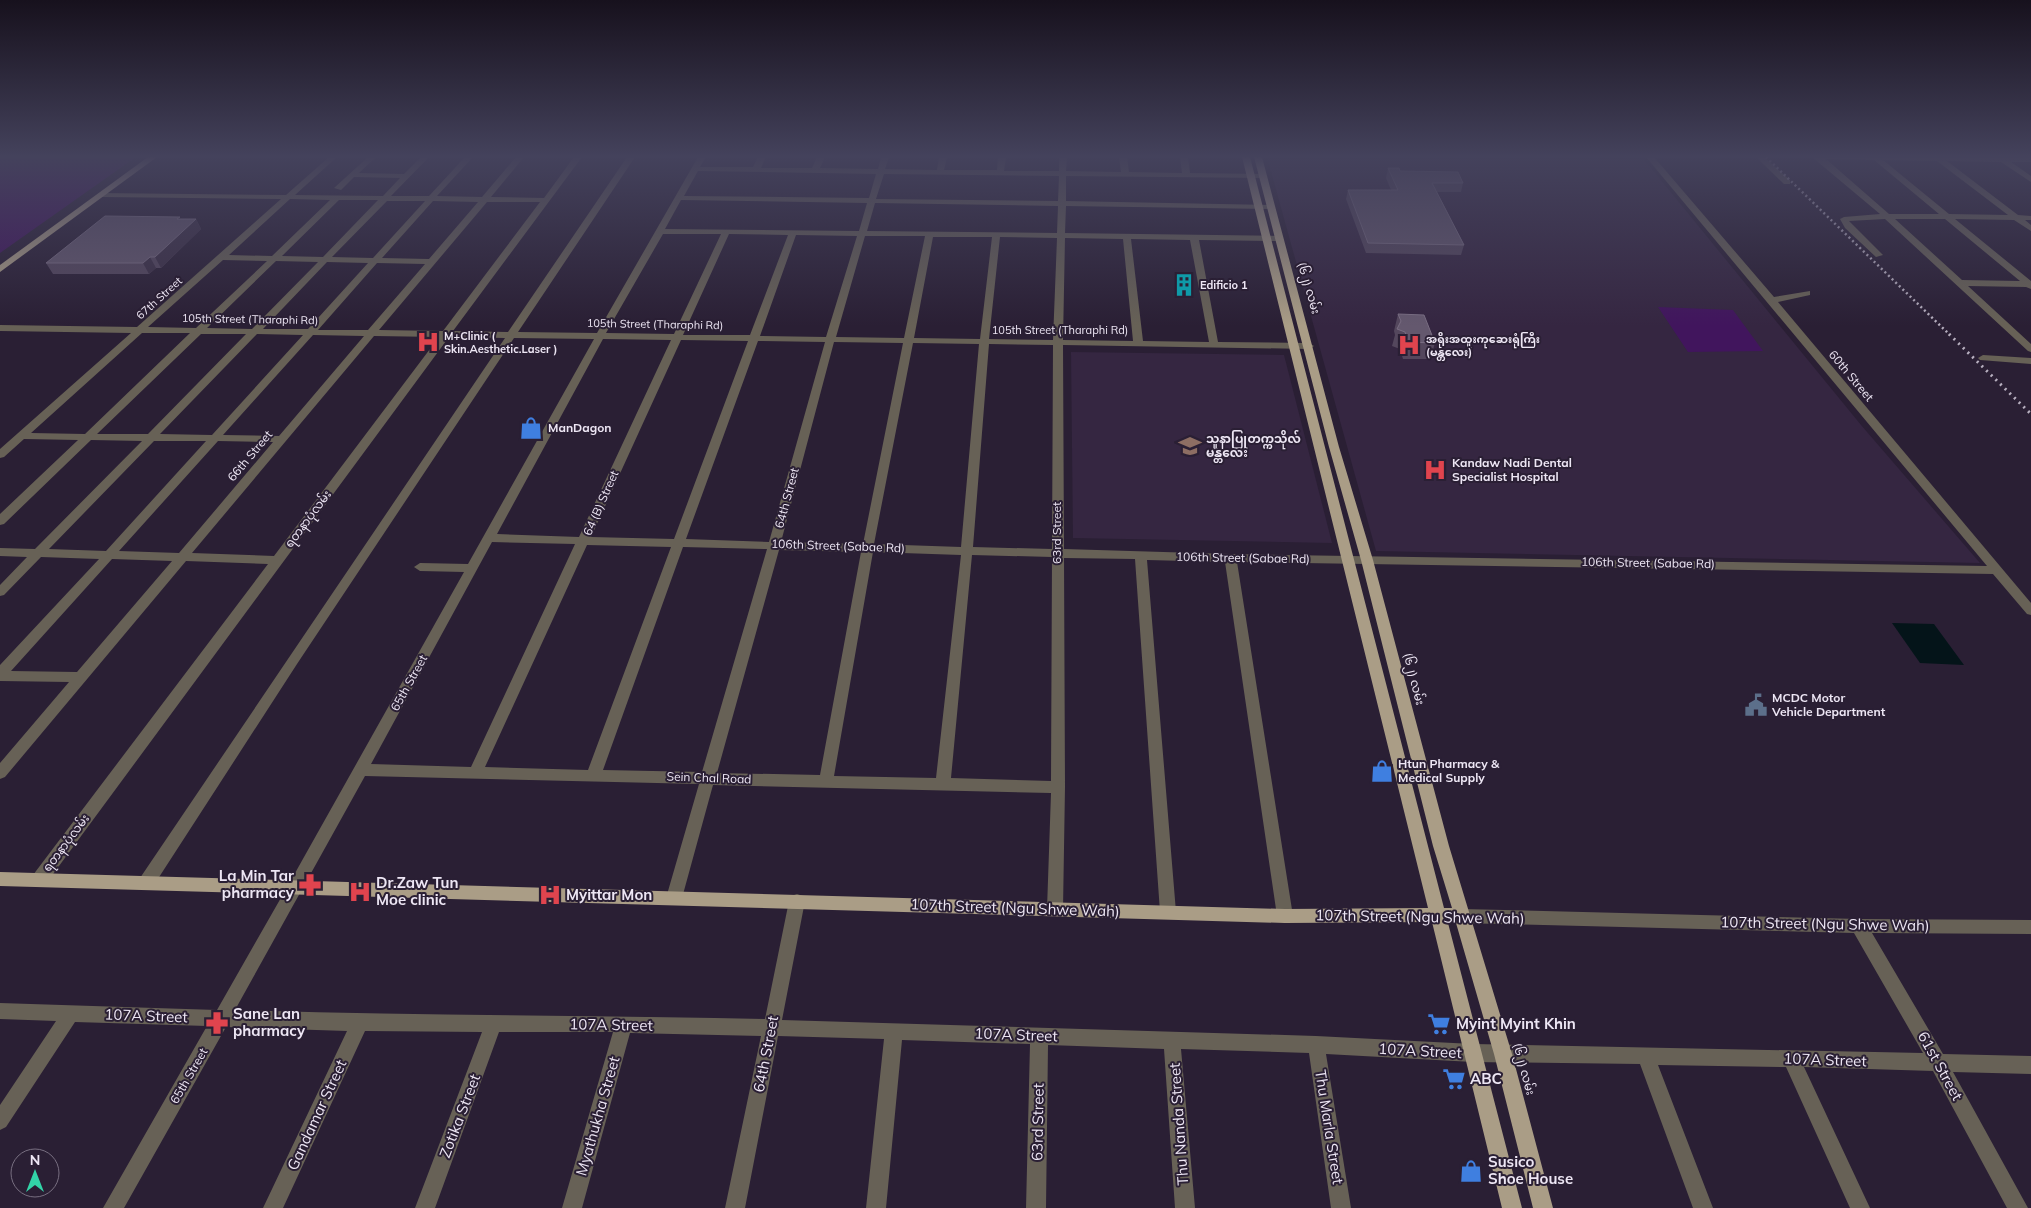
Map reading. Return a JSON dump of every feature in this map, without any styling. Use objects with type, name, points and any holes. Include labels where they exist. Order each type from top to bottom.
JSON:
[{"type":"main road","points":[[0,269],[77,213]]},
{"type":"main road","name":"(၆၂) လမ်း","points":[[1267,213],[1296,346],[1437,915],[1512,1208]]},
{"type":"main road","name":"(၆၂) လမ်း","points":[[1273,238],[1309,346],[1334,447],[1367,560],[1441,846],[1503,1054],[1543,1208]]},
{"type":"main road","name":"107th Street (Ngu Shwe Wah)","points":[[0,879],[1285,916],[1462,916]]},
{"type":"street","name":"67th Street","points":[[0,455],[270,213]]},
{"type":"street","points":[[0,521],[274,258],[317,213]]},
{"type":"street","points":[[0,592],[370,213]]},
{"type":"street","points":[[0,675],[418,213]]},
{"type":"street","name":"66th Street","points":[[0,773],[473,213]]},
{"type":"street","name":"ရတနာပုံလမ်း","points":[[39,880],[536,213]]},
{"type":"street","points":[[146,883],[593,213]]},
{"type":"street","name":"65th Street","points":[[114,1208],[296,887],[600,336],[670,213]]},
{"type":"street","name":"64th Street","points":[[674,898],[830,340],[868,213]]},
{"type":"street","name":"63rd Street","points":[[1055,909],[1058,787],[1056,553],[1058,343],[1062,213]]},
{"type":"street","name":"60th Street","points":[[1698,213],[2031,611]]},
{"type":"street","points":[[1884,213],[2031,349]]},
{"type":"street","points":[[1944,213],[2030,285]]},
{"type":"street","points":[[2011,213],[2031,229]]},
{"type":"street","points":[[1879,255],[1848,226],[1844,219],[1887,216],[2031,218]]},
{"type":"street","points":[[660,231],[1273,238]]},
{"type":"street","name":"64 (B) Street","points":[[475,774],[726,232]]},
{"type":"street","points":[[594,774],[792,232]]},
{"type":"street","points":[[826,781],[868,547],[929,235]]},
{"type":"street","points":[[943,784],[967,550],[984,342],[996,236]]},
{"type":"street","points":[[1128,236],[1138,343]]},
{"type":"street","points":[[1194,237],[1214,344]]},
{"type":"street","points":[[222,256],[432,262]]},
{"type":"street","points":[[1959,283],[2030,285]]},
{"type":"street","points":[[1772,300],[1807,294]]},
{"type":"street","name":"105th Street (Tharaphi Rd)","points":[[0,328],[754,338],[909,342],[1309,346]]},
{"type":"street","points":[[1983,358],[2031,361]]},
{"type":"street","points":[[22,436],[282,439]]},
{"type":"street","name":"106th Street (Sabae Rd)","points":[[489,538],[1230,558],[1997,570]]},
{"type":"street","points":[[0,552],[278,560]]},
{"type":"street","points":[[1141,555],[1168,912]]},
{"type":"street","points":[[1230,558],[1285,916]]},
{"type":"street","points":[[420,567],[472,568]]},
{"type":"street","points":[[0,675],[81,677]]},
{"type":"street","name":"Sein Chal Road","points":[[360,770],[475,774],[594,774],[1058,787]]},
{"type":"street","name":"64th Street","points":[[735,1208],[797,901]]},
{"type":"street","name":"107th Street (Ngu Shwe Wah)","points":[[1462,916],[1859,926],[2031,927]]},
{"type":"street","name":"61st Street","points":[[1859,926],[1939,1064],[2018,1208]]},
{"type":"street","name":"107A Street","points":[[0,1011],[360,1022],[624,1024],[894,1031],[1316,1045],[1503,1054],[1791,1058],[1939,1064],[2031,1065]]},
{"type":"street","points":[[0,1121],[70,1013]]},
{"type":"street","name":"Gandamar Street","points":[[273,1208],[360,1022]]},
{"type":"street","name":"Zotika Street","points":[[424,1208],[494,1023]]},
{"type":"street","name":"Myathukha Street","points":[[572,1208],[624,1024]]},
{"type":"street","points":[[876,1208],[894,1031]]},
{"type":"street","name":"63rd Street","points":[[1036,1208],[1039,1036]]},
{"type":"street","name":"Thu Nanda Street","points":[[1172,1040],[1185,1208]]},
{"type":"street","name":"Thu Marla Street","points":[[1316,1045],[1342,1208]]},
{"type":"street","points":[[1646,1056],[1703,1208]]},
{"type":"street","points":[[1791,1058],[1860,1208]]},
{"type":"shaded area","points":[[0,213],[56,213],[0,253]]},
{"type":"shaded area","points":[[1283,213],[1688,213],[1861,425],[1980,563],[1376,551]]},
{"type":"shaded area","points":[[1658,307],[1733,310],[1763,351],[1688,352]]},
{"type":"shaded area","name":"သူနာပြုတက္ကသိုလ် မန္တလေး","points":[[1071,352],[1284,355],[1332,543],[1073,538]]},
{"type":"shaded area","points":[[1892,623],[1934,624],[1964,665],[1920,663]]},
{"type":"building","points":[[1357,213],[1448,213],[1464,245],[1368,243]]},
{"type":"building","points":[[105,216],[196,219],[155,257],[150,257],[143,263],[46,263]]},
{"type":"building","points":[[1398,314],[1424,315],[1435,343],[1408,342],[1405,332],[1397,329],[1401,321]]},
{"type":"railway","points":[[1824,213],[1950,335]]},
{"type":"railway","points":[[1949,334],[2031,414]]},
{"type":"place","name":"Edificio 1","points":[[1184,285]]},
{"type":"place","name":"M+Clinic ( Skin.Aesthetic.Laser )","points":[[428,342]]},
{"type":"place","name":"အရိုးအထူးကုဆေးရုံကြီး (မန္တလေး)","points":[[1409,345]]},
{"type":"place","name":"ManDagon","points":[[531,428]]},
{"type":"place","name":"သူနာပြုတက္ကသိုလ် မန္တလေး","points":[[1190,446]]},
{"type":"place","name":"Kandaw Nadi Dental Specialist Hospital","points":[[1435,470]]},
{"type":"place","name":"MCDC Motor Vehicle Department","points":[[1756,705]]},
{"type":"place","name":"Htun Pharmacy & Medical Supply","points":[[1382,771]]},
{"type":"place","name":"La Min Tar pharmacy","points":[[310,885]]},
{"type":"place","name":"Dr.Zaw Tun Moe clinic","points":[[360,892]]},
{"type":"place","name":"Myittar Mon","points":[[550,895]]},
{"type":"place","name":"Sane Lan pharmacy","points":[[217,1023]]},
{"type":"place","name":"Myint Myint Khin","points":[[1439,1024]]},
{"type":"place","name":"ABC","points":[[1454,1079]]},
{"type":"place","name":"Susico Shoe House","points":[[1471,1171]]}]
